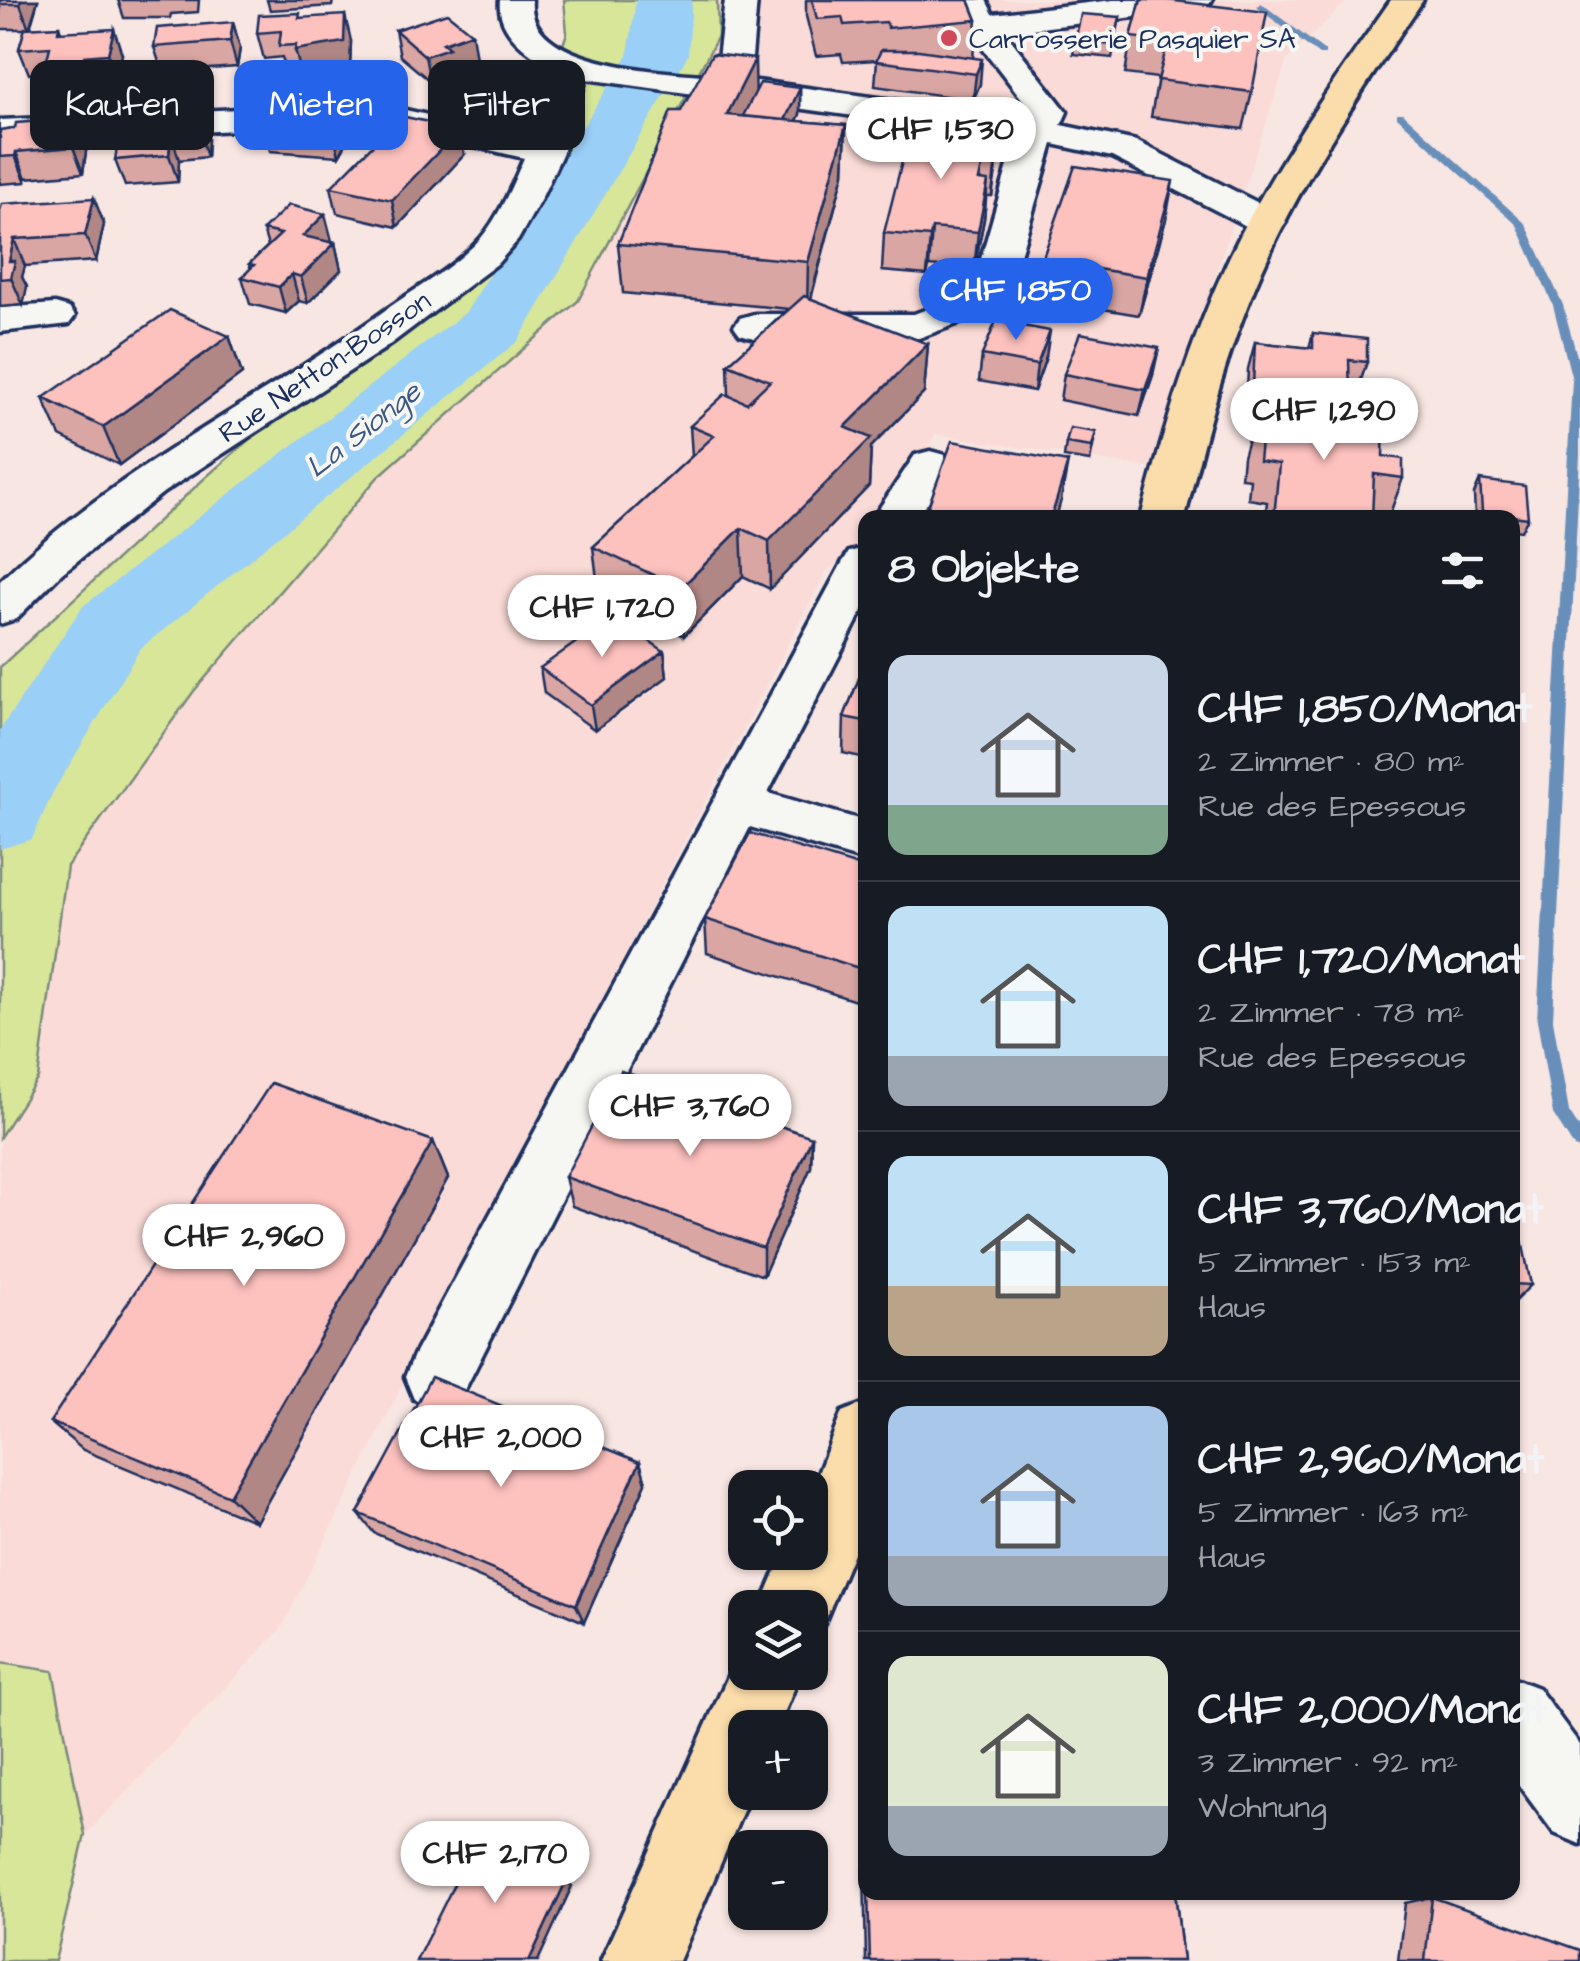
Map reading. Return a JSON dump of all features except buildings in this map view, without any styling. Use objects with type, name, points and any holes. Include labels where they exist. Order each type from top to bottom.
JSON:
[{"type":"main road","points":[[1166,510],[1230,303],[1267,222],[1347,88],[1407,0]]},
{"type":"main road","points":[[802,1590],[858,1454]]},
{"type":"main road","points":[[640,1961],[758,1690]]},
{"type":"street","points":[[516,0],[515,9],[533,42],[562,60]]},
{"type":"street","points":[[732,88],[741,0]]},
{"type":"street","points":[[976,12],[1196,0]]},
{"type":"street","points":[[754,326],[920,326],[970,306],[999,262],[1027,162],[1050,112],[976,12]]},
{"type":"street","points":[[585,69],[624,78],[732,88],[1044,132],[1124,149],[1267,222]]},
{"type":"street","points":[[0,132],[374,113],[545,152]]},
{"type":"street","name":"Rue Netton-Bosson","points":[[0,608],[32,572],[129,496],[393,325],[497,243],[545,152]]},
{"type":"street","points":[[0,320],[54,316]]},
{"type":"street","points":[[900,510],[930,465]]},
{"type":"street","points":[[437,1376],[858,576]]},
{"type":"street","points":[[737,802],[858,839]]},
{"type":"street","points":[[1520,1725],[1580,1806]]},
{"type":"shaded area","points":[[717,0],[1348,0],[1287,60],[1151,468],[936,434],[884,510],[858,510],[858,544],[826,572],[461,1267],[281,1629],[85,1835],[53,1671],[0,1663],[0,1137],[38,1078],[67,866],[194,691],[378,477],[578,301],[718,36]]},
{"type":"green space","points":[[564,0],[717,0],[718,36],[578,301],[378,477],[194,691],[67,866],[38,1078],[0,1137],[0,667],[205,478],[505,216],[527,150],[585,150],[585,60],[558,60],[567,33]]},
{"type":"green space","points":[[0,1663],[53,1671],[85,1835],[55,1961],[0,1961]]},
{"type":"waterway","name":"La Sionge","points":[[0,814],[10,786],[111,628],[493,326],[658,55],[664,0]]},
{"type":"waterway","points":[[1261,6],[1322,53]]},
{"type":"waterway","points":[[1400,115],[1521,224],[1558,305],[1578,380],[1545,1020],[1561,1114],[1580,1142]]},
{"type":"place","name":"Carrosserie Pasquier SA","points":[[949,38]]}]
